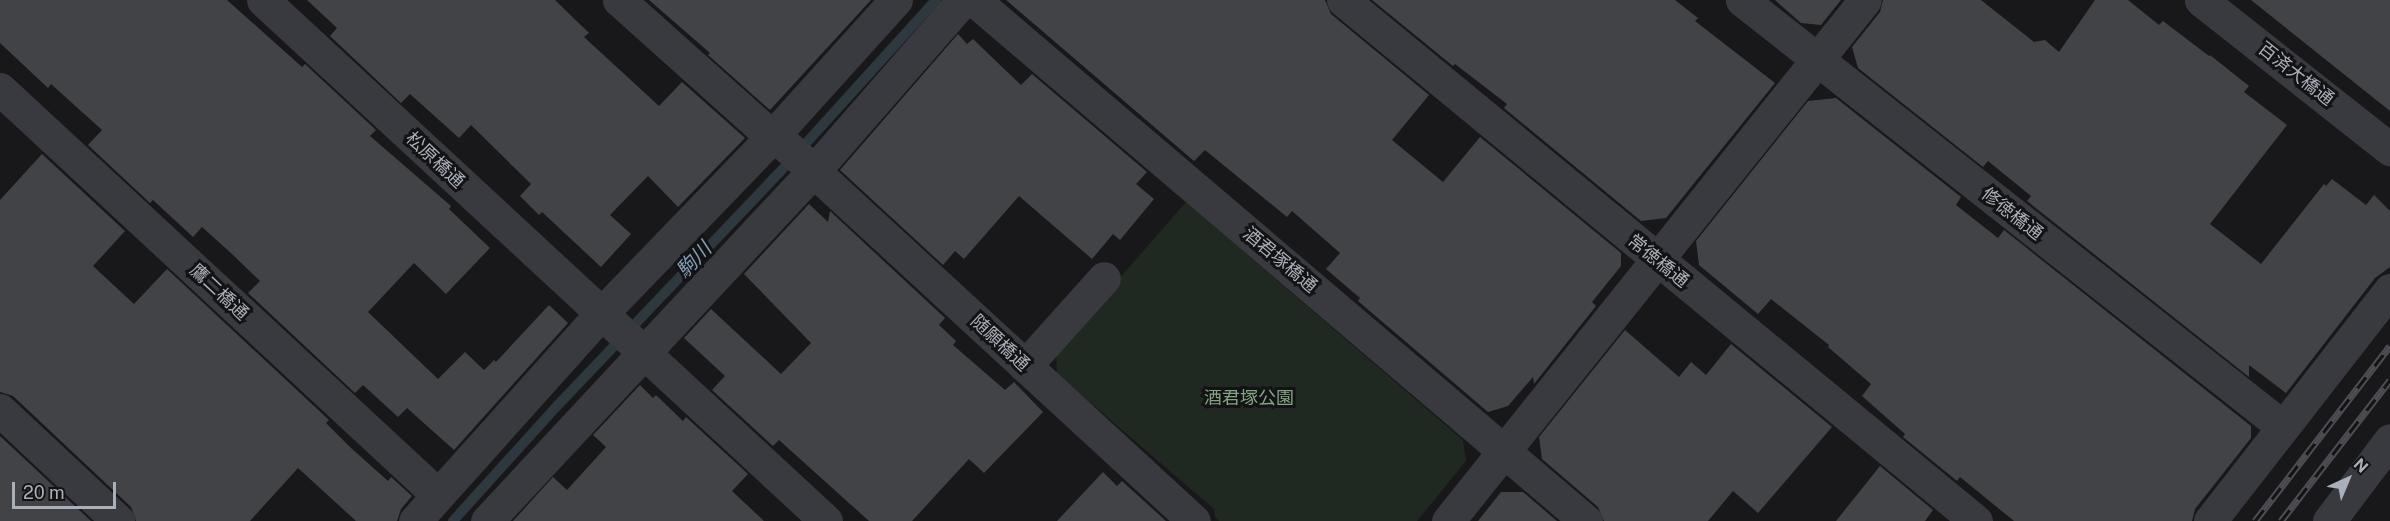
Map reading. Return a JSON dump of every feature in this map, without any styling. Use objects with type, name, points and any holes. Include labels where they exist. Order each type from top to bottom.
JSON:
[{"type":"street","name":"松原橋通","points":[[263,0],[643,353]]},
{"type":"street","points":[[619,0],[777,139]]},
{"type":"street","points":[[415,521],[604,317],[777,139],[896,0]]},
{"type":"street","points":[[487,521],[643,353],[963,0]]},
{"type":"street","name":"酒君塚橋通","points":[[974,0],[1586,521]]},
{"type":"street","name":"常徳橋通","points":[[1343,0],[1976,521]]},
{"type":"street","name":"修徳橋通","points":[[1742,0],[2283,427]]},
{"type":"street","points":[[1448,521],[1865,0]]},
{"type":"street","name":"百済大橋通","points":[[2201,0],[2390,149]]},
{"type":"street","name":"鷹二橋通","points":[[0,89],[438,495]]},
{"type":"street","name":"随願橋通","points":[[777,139],[1194,521]]},
{"type":"street","points":[[1025,366],[1104,278]]},
{"type":"street","points":[[2210,521],[2390,290]]},
{"type":"street","points":[[643,353],[826,521]]},
{"type":"street","points":[[0,410],[118,521]]},
{"type":"street","points":[[2344,515],[2390,440]]},
{"type":"green space","name":"酒君塚公園","points":[[1186,202],[1463,440],[1466,461],[1417,521],[1219,521],[1215,517],[1214,509],[1057,374],[1056,351]]},
{"type":"building","points":[[0,0],[227,0],[302,67],[305,64],[376,130],[370,136],[451,206],[449,209],[490,248],[446,294],[414,263],[368,312],[438,379],[465,352],[484,370],[494,360],[496,362],[549,305],[568,323],[454,450],[407,408],[398,417],[363,385],[355,393],[248,293],[260,281],[232,254],[202,227],[193,237],[153,200],[150,203],[88,145],[102,130],[51,84],[48,88],[0,43]]},
{"type":"building","points":[[307,0],[555,0],[589,33],[584,37],[659,106],[682,82],[745,138],[678,207],[648,176],[610,215],[631,234],[601,267],[542,212],[539,215],[520,196],[531,184],[471,125],[459,138],[410,94],[401,103],[330,36],[337,28]]},
{"type":"building","points":[[649,0],[871,0],[770,110],[708,55],[710,53]]},
{"type":"building","points":[[1006,0],[1325,0],[1331,14],[1429,95],[1392,140],[1443,182],[1480,137],[1621,253],[1621,266],[1592,302],[1596,306],[1534,384],[1533,377],[1508,406],[1488,412],[1358,301],[1360,298],[1326,269],[1340,253],[1292,211],[1287,217],[1205,150],[1194,161]]},
{"type":"building","points":[[1372,0],[1675,0],[1698,18],[1695,21],[1775,83],[1666,218],[1641,221],[1504,108],[1507,104],[1455,64],[1453,66]]},
{"type":"building","points":[[1775,0],[1841,0],[1821,25],[1801,23]]},
{"type":"building","points":[[1883,0],[1981,0],[2034,42],[2045,40],[2059,52],[2095,0],[2128,0],[2159,25],[2163,21],[2210,55],[2249,86],[2244,92],[2287,125],[2210,224],[2261,264],[2324,184],[2326,186],[2332,179],[2366,205],[2374,195],[2390,211],[2390,267],[2375,278],[2286,393],[2249,365],[2249,377],[2027,201],[2031,196],[1988,161],[1983,167],[1858,68],[1852,47],[1880,12]]},
{"type":"building","points":[[2251,0],[2390,0],[2390,111]]},
{"type":"building","points":[[958,34],[967,44],[973,39],[1021,85],[1032,74],[1147,172],[1136,184],[1154,199],[1120,240],[1113,234],[1092,259],[1019,196],[964,259],[955,251],[943,265],[840,170]]},
{"type":"building","points":[[1836,98],[1961,197],[1956,205],[1998,238],[2004,230],[2251,426],[2251,438],[2195,509],[2192,521],[2014,521],[1960,477],[1957,481],[1903,437],[1905,434],[1862,396],[1871,384],[1828,347],[1829,345],[1771,299],[1758,314],[1699,265],[1696,241],[1808,101]]},
{"type":"building","points":[[42,154],[125,231],[93,266],[134,304],[167,269],[329,420],[326,423],[351,448],[388,481],[391,477],[412,496],[401,509],[397,521],[356,521],[298,468],[250,521],[136,521],[131,507],[13,396],[0,392],[0,200]]},
{"type":"building","points":[[809,204],[828,222],[830,211],[945,318],[939,325],[956,341],[953,345],[1005,390],[1014,382],[1043,412],[984,473],[969,459],[912,521],[869,521],[779,440],[773,446],[712,390],[725,376],[684,338],[711,309],[781,374],[811,343],[744,274]]},
{"type":"building","points":[[1625,330],[1679,377],[1691,362],[1706,375],[1731,344],[1832,427],[1758,513],[1733,491],[1708,521],[1604,521],[1598,507],[1542,459],[1539,437]]},
{"type":"building","points":[[640,385],[653,398],[656,395],[683,421],[686,417],[748,474],[732,491],[764,521],[513,521],[553,477],[567,490],[606,447],[593,435]]},
{"type":"building","points":[[0,436],[91,521],[0,521]]},
{"type":"building","points":[[1880,466],[1933,510],[1925,521],[1836,521]]},
{"type":"building","points":[[1103,472],[1117,486],[1122,481],[1166,521],[1057,521]]},
{"type":"building","points":[[1501,492],[1523,492],[1557,521],[1478,521]]},
{"type":"waterway","name":"駒川","points":[[453,521],[557,406],[779,173],[936,0]]},
{"type":"railway","points":[[2255,521],[2390,346]]},
{"type":"railway","points":[[2281,521],[2390,380]]}]
